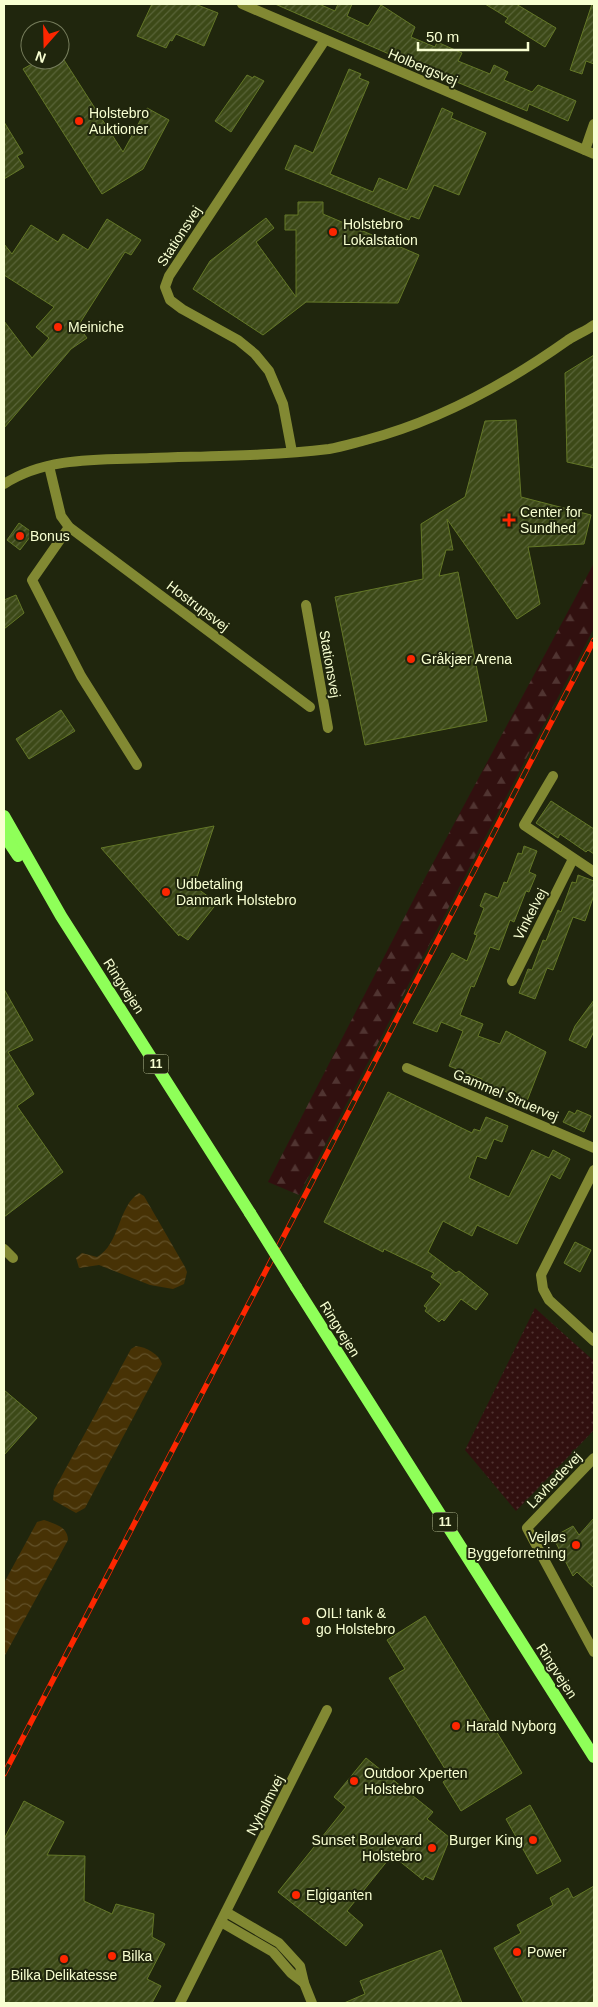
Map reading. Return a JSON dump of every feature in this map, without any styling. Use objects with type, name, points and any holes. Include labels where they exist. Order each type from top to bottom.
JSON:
[{"type":"main road","name":"Ringvejen","points":[[4,816],[61,916],[594,1757]]},
{"type":"main road","name":"Ringvejen","points":[[4,836],[61,916]]},
{"type":"street","name":"Holbergsvej","points":[[242,4],[590,152]]},
{"type":"street","name":"Stationsvej","points":[[292,452],[283,404],[269,371],[255,354],[238,340],[182,310],[170,300],[165,287],[168,276],[324,40]]},
{"type":"street","points":[[590,152],[594,124]]},
{"type":"street","points":[[6,479],[49,466],[97,458],[144,459],[292,452],[331,448],[392,433],[456,407],[516,376],[594,325]]},
{"type":"street","name":"Hostrupsvej","points":[[49,466],[61,516],[69,528],[310,707]]},
{"type":"street","points":[[69,528],[32,580],[82,676],[137,765]]},
{"type":"street","name":"Stationsvej","points":[[306,605],[328,728]]},
{"type":"street","points":[[553,776],[524,825],[594,872]]},
{"type":"street","name":"Vinkelvej","points":[[512,981],[573,859]]},
{"type":"street","name":"Gammel Struervej","points":[[407,1068],[594,1148]]},
{"type":"street","points":[[594,1170],[541,1276],[543,1289],[549,1300],[594,1341]]},
{"type":"street","points":[[4,1250],[13,1258]]},
{"type":"street","name":"Lavhedevej","points":[[594,1458],[527,1528],[594,1652]]},
{"type":"street","name":"Nyholmvej","points":[[180,2003],[327,1710]]},
{"type":"street","points":[[226,1912],[279,1943],[300,1966],[312,2003]]},
{"type":"street","points":[[221,1922],[273,1952],[304,1983]]},
{"type":"green space","points":[[594,563],[594,628],[299,1195],[268,1182],[418,891]]},
{"type":"green space","points":[[535,1308],[594,1361],[594,1430],[516,1511],[465,1450]]},
{"type":"water","points":[[139,1193],[144,1196],[187,1272],[184,1284],[173,1289],[150,1285],[99,1265],[79,1268],[76,1258],[82,1253],[97,1257],[105,1251],[127,1207]]},
{"type":"water","points":[[136,1346],[152,1352],[162,1364],[85,1508],[76,1513],[53,1500],[54,1490],[131,1349]]},
{"type":"water","points":[[44,1520],[63,1529],[68,1540],[4,1657],[4,1583],[37,1522]]},
{"type":"building","points":[[152,4],[195,4],[218,13],[204,46],[176,34],[166,48],[137,36]]},
{"type":"building","points":[[275,4],[319,4],[335,11],[338,4],[352,4],[347,16],[368,26],[381,5],[415,27],[411,37],[435,47],[437,42],[462,53],[458,61],[490,74],[494,65],[508,72],[504,80],[532,92],[538,85],[576,101],[568,121],[529,104],[527,111]]},
{"type":"building","points":[[485,4],[516,4],[556,28],[545,47],[505,22],[508,18]]},
{"type":"building","points":[[592,4],[594,4],[594,64],[586,61],[582,74],[570,70]]},
{"type":"building","name":"Holstebro Auktioner","points":[[70,69],[123,152],[147,108],[169,120],[143,169],[102,194],[24,70]]},
{"type":"building","points":[[349,69],[361,74],[359,78],[369,82],[330,174],[373,192],[379,178],[407,190],[442,108],[453,113],[451,118],[486,133],[459,195],[434,185],[419,219],[411,216],[409,220],[285,169],[295,145],[313,153]]},
{"type":"building","points":[[247,75],[264,81],[231,132],[215,121]]},
{"type":"building","points":[[4,122],[23,153],[17,156],[24,167],[4,179]]},
{"type":"building","points":[[298,202],[323,202],[323,214],[419,255],[398,303],[306,302],[263,335],[193,289],[210,261],[266,218],[274,228],[256,242],[296,297],[296,230],[285,230],[285,215],[298,215]]},
{"type":"building","name":"Meiniche","points":[[107,219],[141,240],[131,255],[125,252],[78,326],[87,338],[71,349],[4,428],[4,321],[32,358],[49,338],[36,327],[54,307],[4,275],[4,244],[12,254],[31,225],[58,242],[63,234],[88,250]]},
{"type":"building","points":[[594,355],[594,468],[567,462],[565,373]]},
{"type":"building","points":[[516,420],[521,497],[591,515],[584,544],[528,547],[540,604],[517,619],[447,519],[453,550],[446,550],[439,576],[458,572],[487,721],[365,745],[335,597],[423,579],[421,524],[465,497],[485,421]]},
{"type":"building","name":"Bonus","points":[[19,523],[33,533],[20,550],[7,540]]},
{"type":"building","points":[[16,595],[24,613],[4,629],[4,600]]},
{"type":"building","points":[[61,710],[75,731],[29,759],[16,739]]},
{"type":"building","points":[[551,801],[594,829],[594,854],[588,850],[586,852],[560,834],[558,838],[536,823]]},
{"type":"building","name":"Udbetaling Danmark Holstebro","points":[[214,826],[194,886],[217,903],[188,940],[179,934],[179,936],[101,848]]},
{"type":"building","points":[[524,846],[537,851],[529,872],[536,875],[529,892],[526,891],[514,922],[510,920],[499,950],[490,947],[474,987],[471,986],[460,1015],[483,1024],[478,1036],[500,1044],[506,1031],[546,1052],[527,1101],[481,1081],[482,1079],[449,1066],[463,1031],[441,1022],[437,1032],[413,1023],[452,953],[467,961],[477,935],[474,934],[484,908],[480,906],[485,893],[498,898],[504,882],[507,883],[518,853],[522,854]]},
{"type":"building","points":[[578,875],[594,881],[594,895],[585,921],[573,917],[553,970],[547,968],[535,999],[519,993],[528,969],[532,970],[543,940],[546,941],[558,910],[561,912],[572,882],[576,883]]},
{"type":"building","points":[[4,989],[33,1040],[8,1052],[34,1094],[17,1106],[63,1172],[4,1217]]},
{"type":"building","points":[[594,1000],[594,1031],[586,1048],[569,1040],[575,1026]]},
{"type":"building","points":[[388,1092],[472,1133],[474,1129],[480,1131],[486,1117],[508,1126],[502,1142],[494,1139],[486,1159],[477,1156],[469,1178],[509,1197],[532,1150],[549,1158],[553,1150],[570,1159],[560,1179],[551,1174],[517,1244],[477,1225],[472,1236],[443,1221],[428,1252],[456,1273],[459,1271],[488,1294],[476,1310],[461,1299],[444,1321],[442,1319],[439,1322],[425,1311],[427,1308],[424,1306],[441,1284],[431,1277],[434,1273],[384,1249],[383,1252],[324,1222]]},
{"type":"building","points":[[577,1110],[591,1116],[584,1132],[563,1122],[569,1111],[575,1114]]},
{"type":"building","points":[[575,1242],[591,1250],[580,1272],[564,1263]]},
{"type":"building","points":[[4,1390],[37,1418],[4,1455]]},
{"type":"building","name":"Vejløs Byggeforretning","points":[[594,1518],[594,1588],[577,1572],[573,1576],[553,1537],[573,1526],[579,1535]]},
{"type":"building","name":"Harald Nyborg","points":[[425,1616],[522,1773],[461,1811],[443,1782],[450,1777],[389,1678],[405,1669],[387,1640]]},
{"type":"building","points":[[366,1758],[433,1812],[427,1819],[450,1838],[433,1880],[425,1876],[423,1880],[392,1855],[347,1911],[363,1925],[346,1946],[278,1892],[346,1807],[334,1797]]},
{"type":"building","points":[[24,1801],[64,1822],[47,1855],[85,1856],[84,1901],[112,1914],[116,1904],[154,1914],[152,1937],[165,1944],[147,1979],[161,1986],[152,2003],[4,2003],[4,1839]]},
{"type":"building","name":"Burger King","points":[[530,1805],[561,1861],[537,1874],[506,1819]]},
{"type":"building","points":[[594,1886],[594,2003],[524,2003],[494,1948],[521,1933],[517,1925],[553,1905],[550,1898],[568,1888],[573,1898]]},
{"type":"building","points":[[441,1950],[462,2003],[344,2003],[365,1994],[360,1981]]},
{"type":"railway","points":[[4,1774],[594,640]]},
{"type":"place","name":"Holstebro Auktioner","points":[[79,121]]},
{"type":"place","name":"Holstebro Lokalstation","points":[[333,232]]},
{"type":"place","name":"Meiniche","points":[[58,327]]},
{"type":"place","name":"Center for Sundhed","points":[[509,520]]},
{"type":"place","name":"Bonus","points":[[20,536]]},
{"type":"place","name":"Gråkjær Arena","points":[[411,659]]},
{"type":"place","name":"Udbetaling Danmark Holstebro","points":[[166,892]]},
{"type":"place","name":"Vejløs Byggeforretning","points":[[576,1545]]},
{"type":"place","name":"OIL! tank & go Holstebro","points":[[306,1621]]},
{"type":"place","name":"Harald Nyborg","points":[[456,1726]]},
{"type":"place","name":"Outdoor Xperten Holstebro","points":[[354,1781]]},
{"type":"place","name":"Burger King","points":[[533,1840]]},
{"type":"place","name":"Sunset Boulevard Holstebro","points":[[432,1848]]},
{"type":"place","name":"Elgiganten","points":[[296,1895]]},
{"type":"place","name":"Power","points":[[517,1952]]},
{"type":"place","name":"Bilka","points":[[112,1956]]},
{"type":"place","name":"Bilka Delikatesse","points":[[64,1959]]}]
